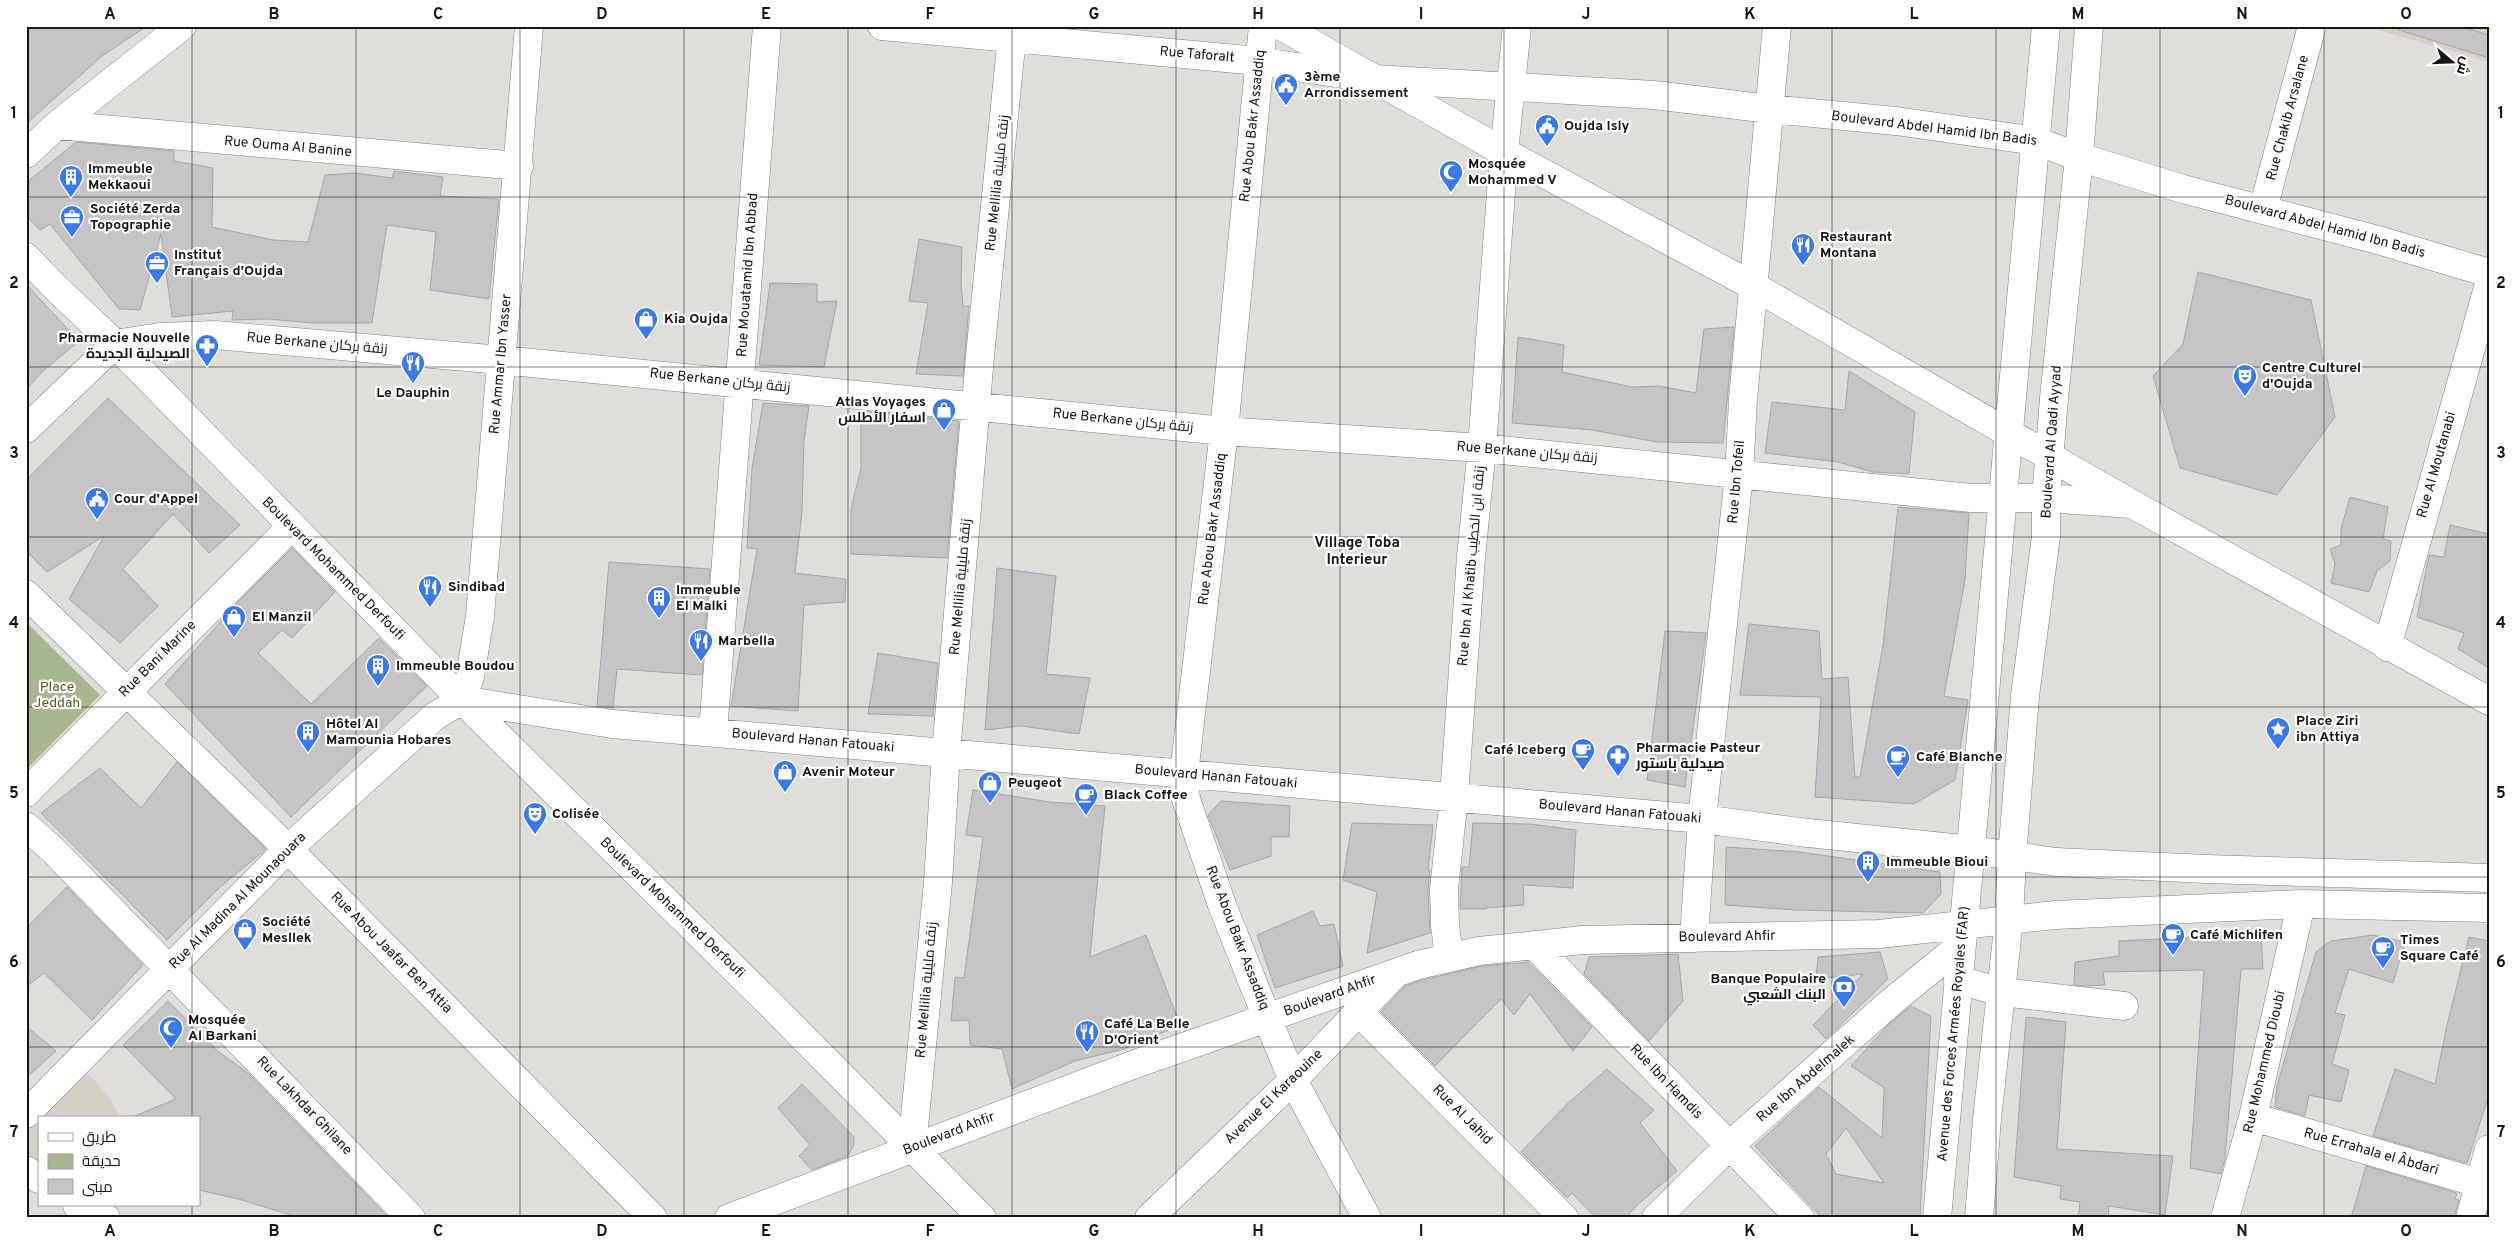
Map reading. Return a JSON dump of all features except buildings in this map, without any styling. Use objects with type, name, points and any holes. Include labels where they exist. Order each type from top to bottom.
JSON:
[{"type":"street","points":[[26,154],[57,125],[182,26]]},
{"type":"street","name":"Rue Ammar Ibn Yasser","points":[[462,700],[470,677],[479,625],[519,166],[529,26]]},
{"type":"street","name":"Rue Mouatamid Ibn Abbad","points":[[713,732],[767,26]]},
{"type":"street","name":"Rue Taforalt","points":[[882,26],[1013,32],[1258,61],[1374,79],[1511,86]]},
{"type":"street","name":"Rue Abou Bakr Assaddiq","points":[[1263,26],[1258,61],[1224,431],[1184,774],[1186,799],[1222,905],[1293,1080],[1367,1218]]},
{"type":"street","points":[[1281,26],[1504,152],[1755,288],[2132,504],[2387,647],[2489,701]]},
{"type":"street","name":"Rue Ibn Al Khatib زنقة ابن الخطيب","points":[[1450,957],[1445,925],[1444,889],[1454,797],[1471,557],[1482,448],[1504,152],[1518,26]]},
{"type":"street","name":"Rue Ibn Tofeil","points":[[1694,938],[1702,819],[1740,475],[1743,400],[1755,288],[1777,26]]},
{"type":"street","points":[[1972,850],[2011,434],[2046,26]]},
{"type":"street","name":"Boulevard Al Qadi Ayyad","points":[[2012,857],[2026,696],[2046,536],[2046,498],[2064,284],[2079,157],[2089,26]]},
{"type":"street","name":"Rue Chakib Arsalane","points":[[2263,209],[2312,26]]},
{"type":"street","name":"Rue Mellilia زنقة مليلية","points":[[912,1147],[938,883],[946,753],[977,406],[1013,32]]},
{"type":"street","name":"Boulevard Abdel Hamid Ibn Badis","points":[[1511,86],[1654,95],[1770,109],[1896,120],[2036,141],[2079,157],[2183,189],[2263,209],[2489,273]]},
{"type":"street","name":"Rue Ouma Al Banine","points":[[57,125],[519,166]]},
{"type":"street","name":"Boulevard Mohammed Derfoufi","points":[[26,257],[115,344],[291,527],[462,700],[768,1002],[982,1218]]},
{"type":"street","name":"Rue Al Moutanabi","points":[[2387,647],[2489,284]]},
{"type":"street","name":"Rue Berkane زنقة بركان","points":[[115,344],[160,337],[215,335],[501,360],[1224,431],[1482,448],[1971,498],[2046,498],[2132,504]]},
{"type":"street","points":[[26,429],[115,344]]},
{"type":"street","name":"Rue Bani Marine","points":[[26,793],[291,527]]},
{"type":"street","name":"Rue Abou Jaafar Ben Attia","points":[[26,594],[288,848],[653,1218]]},
{"type":"street","name":"Boulevard Hanan Fatouaki","points":[[462,700],[612,724],[1702,819],[1799,832],[1972,850],[2056,862],[2489,878]]},
{"type":"street","name":"Rue Al Madina Al Mounaouara","points":[[26,1114],[170,970],[288,848],[435,716],[462,700]]},
{"type":"street","name":"Rue Lakhdar Ghilane","points":[[26,826],[170,970],[412,1218]]},
{"type":"street","name":"Avenue des Forces Armées Royales (FAR)","points":[[1937,1218],[1962,936],[1972,850]]},
{"type":"street","points":[[1979,1218],[2010,920],[2012,857]]},
{"type":"street","name":"Boulevard Ahfir","points":[[729,1218],[912,1147],[1138,1063],[1396,972],[1450,957],[1583,940],[1879,934],[1962,936],[2010,920],[2056,915],[2301,904],[2489,908]]},
{"type":"street","name":"Rue Mohammed Dioubi","points":[[2225,1218],[2253,1117],[2301,904]]},
{"type":"street","name":"Rue Ibn Abdelmalek","points":[[1656,1218],[1729,1146],[1898,996],[1962,936]]},
{"type":"street","name":"Rue Ibn Hamdis","points":[[1534,945],[1800,1218]]},
{"type":"street","name":"Avenue El Karaouine","points":[[1149,1218],[1293,1080],[1396,972]]},
{"type":"street","points":[[1958,980],[2002,992],[2124,1006]]},
{"type":"street","name":"Rue Al Jahid","points":[[1359,1012],[1564,1218]]},
{"type":"street","name":"Rue Errahala el Âbdari","points":[[2253,1117],[2484,1185]]},
{"type":"street","points":[[2470,1218],[2484,1185],[2489,1149]]},
{"type":"street","points":[[26,1170],[38,1178]]},
{"type":"shaded area","points":[[2364,26],[2489,26],[2489,62]]},
{"type":"shaded area","points":[[85,1070],[110,1098],[119,1116],[41,1116]]},
{"type":"shaded area","points":[[38,1119],[38,1172],[26,1161],[26,1131]]},
{"type":"green space","name":"Place Jeddah","points":[[26,622],[100,695],[26,770]]},
{"type":"place","name":"3ème Arrondissement","points":[[1286,106]]},
{"type":"place","name":"Oujda Isly","points":[[1547,147]]},
{"type":"place","name":"Mosquée Mohammed V","points":[[1451,193]]},
{"type":"place","name":"Immeuble Mekkaoui","points":[[71,198]]},
{"type":"place","name":"Société Zerda Topographie","points":[[72,238]]},
{"type":"place","name":"Restaurant Montana","points":[[1803,266]]},
{"type":"place","name":"Institut Français d'Oujda","points":[[157,284]]},
{"type":"place","name":"Kia Oujda","points":[[646,340]]},
{"type":"place","name":"Pharmacie Nouvelle الصيدلية الجديدة","points":[[207,367]]},
{"type":"place","name":"Le Dauphin","points":[[413,384]]},
{"type":"place","name":"Centre Culturel d'Oujda","points":[[2245,397]]},
{"type":"place","name":"Atlas Voyages اسفار الأطلس","points":[[944,431]]},
{"type":"place","name":"Cour d'Appel","points":[[97,520]]},
{"type":"place","name":"Sindibad","points":[[430,608]]},
{"type":"place","name":"Immeuble El Malki","points":[[659,619]]},
{"type":"place","name":"El Manzil","points":[[234,638]]},
{"type":"place","name":"Marbella","points":[[701,662]]},
{"type":"place","name":"Immeuble Boudou","points":[[378,687]]},
{"type":"place","name":"Place Ziri ibn Attiya","points":[[2278,750]]},
{"type":"place","name":"Hôtel Al Mamounia Hobares","points":[[308,753]]},
{"type":"place","name":"Café Iceberg","points":[[1583,771]]},
{"type":"place","name":"Pharmacie Pasteur صيدلية باستور","points":[[1618,777]]},
{"type":"place","name":"Café Blanche","points":[[1898,778]]},
{"type":"place","name":"Avenir Moteur","points":[[785,793]]},
{"type":"place","name":"Peugeot","points":[[990,804]]},
{"type":"place","name":"Black Coffee","points":[[1086,816]]},
{"type":"place","name":"Colisée","points":[[535,835]]},
{"type":"place","name":"Immeuble Bioui","points":[[1868,883]]},
{"type":"place","name":"Société Mesllek","points":[[245,951]]},
{"type":"place","name":"Café Michlifen","points":[[2173,956]]},
{"type":"place","name":"Times Square Café","points":[[2383,969]]},
{"type":"place","name":"Banque Populaire البنك الشعبي","points":[[1844,1008]]},
{"type":"place","name":"Mosquée Al Barkani","points":[[171,1049]]},
{"type":"place","name":"Café La Belle D'Orient","points":[[1087,1053]]},
{"type":"district","name":"Village Toba Interieur","points":[[1357,552]]}]
